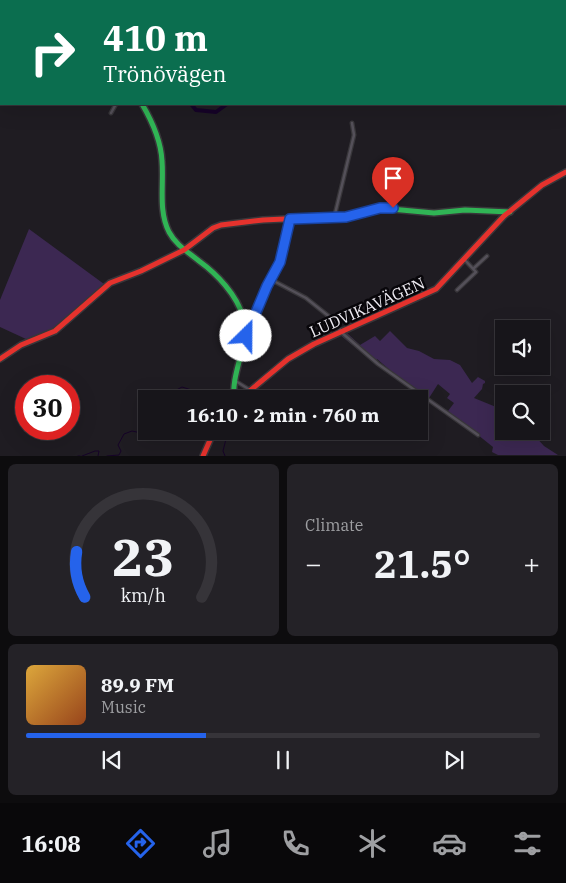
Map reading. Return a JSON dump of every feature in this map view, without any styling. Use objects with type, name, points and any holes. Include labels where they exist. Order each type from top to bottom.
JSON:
[{"type":"street","points":[[111,113],[115,105]]},
{"type":"street","points":[[142,105],[160,148],[164,219],[172,237],[184,250],[218,277],[236,302],[243,316],[246,336]]},
{"type":"street","points":[[334,218],[354,135],[352,123]]},
{"type":"street","name":"LUDVIKAVÄGEN","points":[[250,390],[288,359],[314,344],[434,290],[444,283],[478,242],[510,212],[541,186],[557,175],[566,172]]},
{"type":"street","points":[[0,359],[21,345],[46,336],[59,328],[110,283],[141,271],[184,250],[213,228],[221,225],[262,220],[346,217],[380,208],[434,213],[465,210],[510,212]]},
{"type":"street","points":[[232,390],[233,379],[246,336],[270,279],[280,262],[290,219]]},
{"type":"street","points":[[474,268],[486,256]]},
{"type":"street","points":[[456,290],[476,271],[464,259]]},
{"type":"street","points":[[270,279],[306,298],[336,322],[341,332],[400,380],[478,435]]},
{"type":"street","points":[[233,379],[250,390]]},
{"type":"street","points":[[203,456],[210,440]]},
{"type":"shaded area","points":[[29,229],[104,284],[55,328],[26,339],[0,327],[0,300]]},
{"type":"shaded area","points":[[390,331],[407,348],[419,351],[434,359],[450,360],[460,365],[472,383],[478,377],[485,381],[482,389],[474,398],[495,407],[495,440],[538,440],[558,455],[498,455],[492,452],[493,447],[448,411],[454,403],[447,398],[450,394],[438,384],[429,398],[428,390],[416,390],[377,359],[375,363],[340,335],[347,333],[360,345],[375,336],[380,341]]},
{"type":"waterway","points":[[192,105],[196,110],[216,112],[226,105]]},
{"type":"waterway","points":[[176,390],[182,387],[192,390]]},
{"type":"waterway","points":[[107,456],[119,455],[121,451],[118,445],[124,434],[132,431],[138,432]]},
{"type":"waterway","points":[[225,456],[223,451],[226,440]]},
{"type":"waterway","points":[[82,456],[99,451],[98,456]]},
{"type":"traffic: fast","points":[[142,105],[160,146],[162,206],[169,232],[179,245],[213,272],[226,286],[236,301],[243,317],[244,338],[234,390]]},
{"type":"traffic: fast","points":[[348,216],[380,208],[434,213],[465,210],[510,212]]},
{"type":"traffic: jam","points":[[251,390],[288,359],[314,344],[436,289],[504,216],[542,185],[566,172]]},
{"type":"traffic: jam","points":[[0,359],[21,345],[55,331],[110,283],[141,271],[184,250],[213,228],[221,225],[263,220],[348,216]]},
{"type":"traffic: jam","points":[[203,456],[210,440]]},
{"type":"route","points":[[246,336],[270,279],[277,270],[288,234],[290,219],[346,217],[369,210],[393,208]]}]
